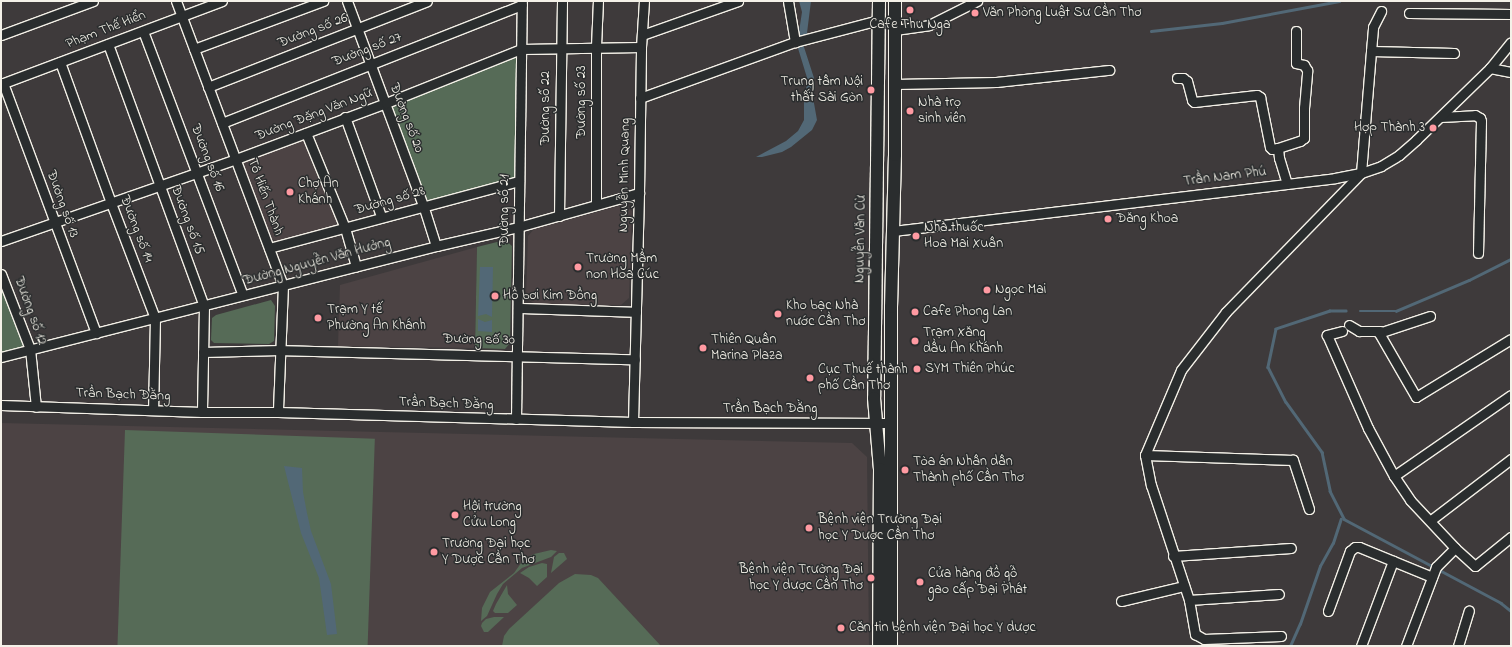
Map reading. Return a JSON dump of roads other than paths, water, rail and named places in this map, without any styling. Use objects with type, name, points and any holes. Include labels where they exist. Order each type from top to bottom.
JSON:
[{"type":"main road","name":"Nguyễn Văn Cừ","points":[[879,1],[874,398],[880,469],[879,646]]},
{"type":"main road","points":[[891,646],[891,423],[893,231],[896,155],[895,1]]},
{"type":"street","points":[[1,35],[93,1]]},
{"type":"street","name":"Tô Hiến Thành","points":[[176,1],[282,285],[278,412]]},
{"type":"street","name":"Phạm Thế Hiển","points":[[2,84],[222,1]]},
{"type":"street","points":[[194,49],[323,1]]},
{"type":"street","name":"Đường số 20","points":[[347,1],[424,205],[436,246]]},
{"type":"street","name":"Đường số 26","points":[[208,87],[427,1]]},
{"type":"street","name":"Đường số 22","points":[[559,216],[560,47],[562,1]]},
{"type":"street","name":"Đường số 23","points":[[596,204],[596,46],[598,1]]},
{"type":"street","name":"Nguyễn Minh Quang","points":[[632,422],[639,193],[641,47],[644,1]]},
{"type":"street","points":[[642,35],[738,1]]},
{"type":"street","points":[[788,1],[795,42]]},
{"type":"street","points":[[895,30],[929,25],[977,1]]},
{"type":"street","name":"Đường số 21","points":[[516,420],[522,3]]},
{"type":"street","name":"Đường số 27","points":[[222,123],[522,3]]},
{"type":"street","points":[[1199,646],[1195,634],[1189,600],[1173,556],[1151,485],[1145,455],[1181,370],[1190,358],[1226,312],[1361,173],[1370,51],[1373,27],[1381,11]]},
{"type":"street","points":[[1409,13],[1511,14]]},
{"type":"street","points":[[640,98],[795,42],[878,20]]},
{"type":"street","name":"Đường số 16","points":[[143,31],[243,295]]},
{"type":"street","points":[[1177,78],[1187,80],[1192,100],[1194,102],[1258,95],[1260,97],[1270,147],[1272,149],[1304,138],[1304,108],[1307,70],[1304,65],[1296,63],[1296,31]]},
{"type":"street","name":"Trần Nam Phú","points":[[893,231],[1287,184],[1361,173],[1381,166],[1399,154],[1490,68],[1511,42]]},
{"type":"street","name":"Đường số 15","points":[[108,44],[204,306],[202,412]]},
{"type":"street","name":"Đường Đặng Văn Ngữ","points":[[1,241],[236,159],[345,117],[386,103],[521,49],[596,46],[641,47]]},
{"type":"street","points":[[1370,51],[1454,52]]},
{"type":"street","name":"Đường số 14","points":[[60,62],[111,203],[155,318],[153,410]]},
{"type":"street","points":[[1490,68],[1511,72]]},
{"type":"street","points":[[895,84],[996,82],[1109,70]]},
{"type":"street","name":"Đường số 13","points":[[2,84],[96,333]]},
{"type":"street","points":[[1440,116],[1475,115],[1480,118],[1481,121],[1478,253]]},
{"type":"street","points":[[345,117],[382,216]]},
{"type":"street","points":[[306,133],[345,228],[356,266]]},
{"type":"street","points":[[1278,148],[1279,158],[1287,184]]},
{"type":"street","name":"Đường số 28","points":[[269,248],[345,228],[382,216],[519,181]]},
{"type":"street","name":"Đường Nguyễn Văn Hưởng","points":[[1,357],[356,266],[518,227],[639,193]]},
{"type":"street","name":"Đường số 12","points":[[1,274],[30,349],[36,407]]},
{"type":"street","points":[[518,308],[636,312]]},
{"type":"street","points":[[1430,316],[1380,331],[1360,331],[1346,328],[1327,335],[1368,428],[1394,476],[1410,500],[1431,520],[1455,548],[1475,566],[1511,537]]},
{"type":"street","points":[[1380,331],[1379,334],[1416,397],[1511,339]]},
{"type":"street","name":"Đường số 30","points":[[203,352],[280,350],[634,359]]},
{"type":"street","points":[[1394,476],[1511,395]]},
{"type":"street","name":"Trần Bạch Đằng","points":[[1,405],[516,420],[891,423]]},
{"type":"street","points":[[1145,455],[1293,460],[1309,509]]},
{"type":"street","points":[[1431,520],[1511,459]]},
{"type":"street","points":[[1328,611],[1350,551],[1354,547],[1359,547],[1393,561],[1433,573]]},
{"type":"street","points":[[1173,556],[1291,548]]},
{"type":"street","points":[[1406,646],[1433,573],[1455,548]]},
{"type":"street","points":[[1361,646],[1393,561]]},
{"type":"street","points":[[1120,601],[1184,586]]},
{"type":"street","points":[[1189,600],[1279,594]]},
{"type":"street","points":[[1458,646],[1469,611]]},
{"type":"street","points":[[1195,634],[1204,639],[1281,636]]},
{"type":"water","points":[[799,1],[811,1],[807,33],[803,44],[814,78],[812,92],[817,120],[812,130],[791,147],[782,152],[756,157],[786,141],[798,131],[804,120],[804,97],[808,81],[797,45],[802,12]]},
{"type":"water","points":[[480,267],[493,267],[492,317],[486,314],[478,316]]},
{"type":"water","points":[[478,319],[485,322],[492,320],[492,332],[478,331]]},
{"type":"water","points":[[284,466],[302,468],[303,492],[311,531],[331,584],[337,634],[327,635],[319,578],[301,533]]},
{"type":"waterway","points":[[1151,31],[1222,23],[1339,1]]},
{"type":"waterway","points":[[1360,311],[1396,311],[1469,280],[1511,259]]},
{"type":"waterway","points":[[1346,311],[1330,311],[1276,329],[1268,367],[1286,402],[1322,452],[1330,491],[1344,519],[1501,603],[1511,611]]},
{"type":"waterway","points":[[1290,646],[1300,624],[1320,566],[1333,543],[1341,519]]},
{"type":"place","name":"Cafe Thu Nga","points":[[910,10]]},
{"type":"place","name":"Văn Phòng Luật Sư Cần Thơ","points":[[975,13]]},
{"type":"place","name":"Trung tâm Nội thất Sài Gòn","points":[[871,90]]},
{"type":"place","name":"Nhà trọ sinh viên","points":[[910,111]]},
{"type":"place","name":"Hợp Thành 3","points":[[1433,128]]},
{"type":"place","name":"Chợ An Khánh","points":[[290,192]]},
{"type":"place","name":"Đăng Khoa","points":[[1108,219]]},
{"type":"place","name":"Nhà thuốc Hoa Mai Xuân","points":[[916,236]]},
{"type":"place","name":"Trường Mầm non Hoa Cúc","points":[[578,267]]},
{"type":"place","name":"Ngọc Mai","points":[[987,290]]},
{"type":"place","name":"Hồ bơi Kim Đồng","points":[[495,296]]},
{"type":"place","name":"Cafe Phong Lan","points":[[915,312]]},
{"type":"place","name":"Kho bạc Nhà nước Cần Thơ","points":[[778,314]]},
{"type":"place","name":"Trạm Y tế Phường An Khánh","points":[[318,318]]},
{"type":"place","name":"Trạm Xăng dầu An Khánh","points":[[915,341]]},
{"type":"place","name":"Thiên Quân Marina Plaza","points":[[703,348]]},
{"type":"place","name":"SYM Thiên Phúc","points":[[917,369]]},
{"type":"place","name":"Cục Thuế thành phố Cần Thơ","points":[[810,378]]},
{"type":"place","name":"Tòa án Nhân dân Thành phố Cần Thơ","points":[[905,470]]},
{"type":"place","name":"Hội trường Cửu Long","points":[[455,515]]},
{"type":"place","name":"Bệnh viện Trường Đại học Y Dược Cần Thơ","points":[[809,528]]},
{"type":"place","name":"Trường Đại học Y Dược Cần Thơ","points":[[434,552]]},
{"type":"place","name":"Bệnh viện Trường Đại học Y dược Cần Thơ","points":[[871,578]]},
{"type":"place","name":"Cửa hàng đồ gỗ gao cấp Đại Phát","points":[[920,582]]},
{"type":"place","name":"Căn tin bệnh viện Đại học Y dược","points":[[841,628]]}]
